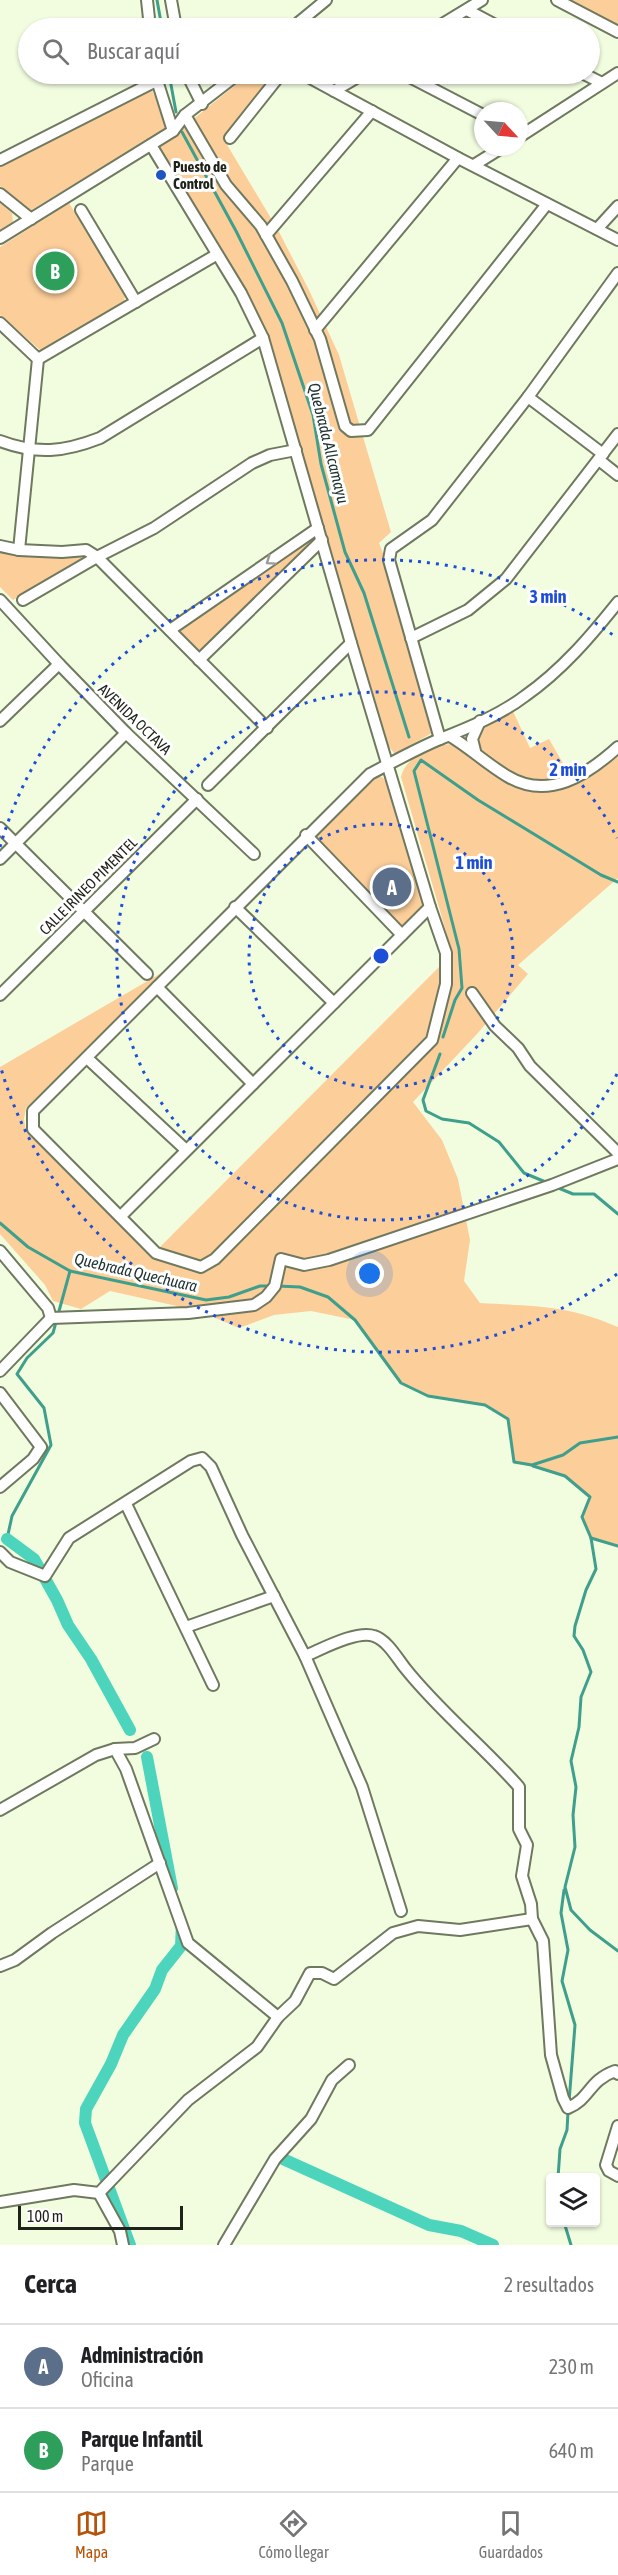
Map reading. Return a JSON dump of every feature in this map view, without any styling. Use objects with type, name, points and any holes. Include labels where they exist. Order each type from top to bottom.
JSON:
[{"type":"street","points":[[147,0],[149,18]]},
{"type":"street","points":[[171,0],[174,18]]},
{"type":"street","points":[[304,18],[326,0]]},
{"type":"street","points":[[452,18],[482,0]]},
{"type":"street","points":[[557,0],[591,18]]},
{"type":"street","points":[[466,9],[483,18]]},
{"type":"street","points":[[600,23],[618,32]]},
{"type":"street","points":[[528,130],[618,73]]},
{"type":"street","points":[[0,160],[142,84]]},
{"type":"street","points":[[157,84],[173,131]]},
{"type":"street","points":[[192,84],[202,104]]},
{"type":"street","points":[[0,238],[173,131],[185,115],[226,84]]},
{"type":"street","points":[[230,138],[273,84]]},
{"type":"street","points":[[321,84],[458,158],[618,240]]},
{"type":"street","points":[[334,91],[346,84]]},
{"type":"street","points":[[423,84],[474,110]]},
{"type":"street","points":[[266,235],[372,111]]},
{"type":"street","points":[[185,115],[226,185],[266,235],[315,330],[345,426],[357,432],[368,430],[547,204]]},
{"type":"street","points":[[151,145],[241,293],[263,338],[351,643],[388,765],[430,907],[446,953],[446,984],[432,1040],[224,1250],[201,1267],[156,1253],[33,1129],[33,1111],[306,835],[370,774],[388,765],[481,721],[525,697],[579,650],[618,602]]},
{"type":"street","points":[[474,165],[488,156]]},
{"type":"street","points":[[315,330],[458,158]]},
{"type":"street","points":[[0,194],[31,219]]},
{"type":"street","points":[[597,229],[618,206]]},
{"type":"street","points":[[81,210],[136,302]]},
{"type":"street","points":[[38,359],[216,255]]},
{"type":"street","points":[[618,273],[528,397],[432,520],[390,549],[389,560],[411,638],[445,738],[475,751],[509,777],[541,787],[572,781],[618,747]]},
{"type":"street","points":[[0,323],[38,359]]},
{"type":"street","points":[[0,441],[30,450],[70,449],[100,438],[263,338]]},
{"type":"street","points":[[19,550],[38,359]]},
{"type":"street","points":[[528,397],[601,457],[618,475]]},
{"type":"street","points":[[411,638],[468,610],[506,579],[618,434]]},
{"type":"street","points":[[23,600],[97,557],[154,528],[252,463],[270,455],[296,450]]},
{"type":"street","points":[[170,630],[318,528]]},
{"type":"street","points":[[199,660],[322,540]]},
{"type":"street","points":[[0,546],[19,550],[62,552],[87,550],[97,557],[267,728]]},
{"type":"street","name":"AVENIDA OCTAVA","points":[[3,607],[126,733],[254,854]]},
{"type":"street","points":[[208,785],[351,643]]},
{"type":"street","points":[[0,721],[59,664]]},
{"type":"street","points":[[475,751],[472,739],[481,721]]},
{"type":"street","points":[[0,859],[126,733]]},
{"type":"street","name":"CALLE IRINEO PIMENTEL","points":[[0,995],[197,799]]},
{"type":"street","points":[[0,828],[147,974]]},
{"type":"street","points":[[306,835],[402,935]]},
{"type":"street","points":[[235,907],[334,1003]]},
{"type":"street","points":[[121,1216],[430,907]]},
{"type":"street","points":[[157,987],[253,1084]]},
{"type":"street","points":[[472,993],[495,1026],[518,1048],[530,1066],[618,1153]]},
{"type":"street","points":[[87,1058],[186,1150]]},
{"type":"street","points":[[0,1371],[51,1318],[188,1313],[254,1305],[266,1297],[275,1286],[281,1258],[304,1265],[329,1260],[552,1185],[618,1159]]},
{"type":"street","points":[[0,1251],[48,1308],[51,1318]]},
{"type":"street","points":[[0,1393],[41,1447],[33,1459],[0,1487]]},
{"type":"street","points":[[0,1552],[10,1562],[45,1576],[69,1538],[191,1461],[202,1458],[211,1467],[305,1656],[362,1787],[401,1911]]},
{"type":"street","points":[[126,1504],[213,1685]]},
{"type":"street","points":[[186,1627],[274,1596]]},
{"type":"street","points":[[305,1656],[360,1634],[375,1636],[386,1644],[421,1688],[492,1756],[519,1787],[519,1829],[527,1845],[522,1876],[531,1904],[532,1919],[543,1941],[551,2055],[568,2108],[579,2103],[596,2080],[615,2071],[618,2074]]},
{"type":"street","points":[[0,1810],[96,1755],[115,1749],[135,1748],[154,1739]]},
{"type":"street","points":[[115,1749],[126,1769],[188,1943],[278,2017]]},
{"type":"street","points":[[0,1966],[15,1960],[52,1933],[160,1863]]},
{"type":"street","points":[[99,2193],[188,2100],[257,2047],[278,2017],[295,2001],[309,1973],[322,1973],[334,1979],[393,1933],[418,1926],[460,1930],[532,1919]]},
{"type":"street","points":[[224,2245],[275,2159],[311,2119],[332,2080],[349,2065]]},
{"type":"street","points":[[618,2126],[606,2165],[609,2171],[618,2176]]},
{"type":"street","points":[[0,2202],[74,2190],[99,2193]]},
{"type":"street","points":[[99,2193],[120,2231],[123,2245]]},
{"type":"shaded area","points":[[570,0],[618,0],[618,25]]},
{"type":"shaded area","points":[[237,84],[266,84],[223,138],[278,230],[339,355],[391,532],[379,543],[386,561],[432,733],[395,754],[384,741],[271,342],[249,295],[160,146]]},
{"type":"shaded area","points":[[152,90],[168,127],[30,211],[0,186],[0,166]]},
{"type":"shaded area","points":[[0,203],[12,213],[13,222],[0,230]]},
{"type":"shaded area","points":[[69,203],[125,295],[124,301],[48,348],[40,350],[0,315],[0,247]]},
{"type":"shaded area","points":[[314,539],[317,542],[199,654],[174,628]]},
{"type":"shaded area","points":[[0,553],[21,556],[77,555],[88,557],[13,600],[0,587]]},
{"type":"shaded area","points":[[512,709],[530,748],[549,739],[571,777],[543,782],[520,778],[477,748],[480,734],[488,724]]},
{"type":"shaded area","points":[[452,744],[469,753],[502,779],[534,790],[556,789],[578,783],[615,755],[618,757],[618,878],[518,965],[528,974],[477,1034],[413,1102],[442,1140],[458,1179],[470,1240],[464,1281],[480,1303],[550,1308],[583,1314],[618,1327],[618,1546],[591,1538],[582,1517],[590,1497],[565,1476],[514,1462],[508,1419],[485,1405],[428,1396],[401,1383],[355,1320],[311,1311],[274,1315],[239,1328],[199,1311],[110,1291],[81,1309],[53,1301],[45,1285],[0,1234],[0,1067],[163,972],[26,1108],[24,1119],[26,1131],[145,1250],[157,1259],[207,1272],[426,1054],[436,1042],[451,987],[452,952],[401,777],[408,764],[421,753]]},
{"type":"shaded area","points":[[376,777],[382,777],[387,782],[424,901],[419,911],[405,925],[400,925],[313,838]]},
{"type":"shaded area","points":[[443,963],[443,986],[429,1033],[209,1257],[200,1261],[168,1252],[160,1247]]},
{"type":"waterway","name":"Quebrada Allcamayu","points":[[157,0],[160,18]]},
{"type":"waterway","name":"Quebrada Allcamayu","points":[[171,84],[176,112]]},
{"type":"waterway","name":"Quebrada Allcamayu","points":[[182,132],[236,231],[282,323],[313,415],[321,464],[345,552],[364,593],[409,737]]},
{"type":"waterway","points":[[443,1037],[455,1000],[462,988],[459,949],[414,771],[421,760],[478,800],[601,875],[618,882]]},
{"type":"waterway","points":[[440,1054],[423,1100],[426,1111],[442,1119],[469,1123],[499,1142],[524,1173],[548,1183]]},
{"type":"waterway","points":[[556,1187],[573,1194],[594,1194],[618,1214]]},
{"type":"waterway","name":"Quebrada Quechuara","points":[[0,1223],[28,1247],[70,1271],[206,1300],[229,1297],[260,1286],[271,1286]]},
{"type":"waterway","points":[[7,1539],[12,1516],[51,1445],[44,1408],[17,1374],[27,1358],[53,1333],[70,1271]]},
{"type":"waterway","name":"Quebrada Quechuara","points":[[277,1286],[300,1287],[328,1297],[355,1320],[401,1383],[428,1396],[485,1405],[508,1419],[514,1462],[532,1465],[563,1455],[580,1443],[618,1437]]},
{"type":"waterway","points":[[533,1466],[565,1476],[590,1497],[582,1517],[591,1538],[596,1569],[586,1590],[574,1636],[583,1650],[591,1672],[581,1697],[579,1727],[571,1761],[576,1787],[573,1815],[575,1847],[565,1887],[571,1910],[590,1930],[618,1951]]},
{"type":"waterway","points":[[591,1538],[618,1546]]},
{"type":"waterway","points":[[7,1539],[34,1559],[68,1625],[91,1659],[130,1730]]},
{"type":"waterway","points":[[147,1757],[172,1888]]},
{"type":"waterway","points":[[564,1890],[561,1913],[568,1950],[562,1981],[575,2025],[569,2102]]},
{"type":"waterway","points":[[130,2245],[85,2123],[86,2109],[111,2064],[123,2035],[155,1989],[162,1970],[181,1946],[182,1924]]},
{"type":"waterway","points":[[558,2173],[560,2149],[567,2130],[568,2112]]},
{"type":"waterway","points":[[283,2159],[429,2225],[461,2231],[493,2245]]},
{"type":"waterway","points":[[566,2227],[571,2245]]},
{"type":"place","name":"Puesto de Control","points":[[161,175]]},
{"type":"place","name":"Parque Infantil","points":[[55,271]]},
{"type":"place","name":"Administración","points":[[392,887]]}]
